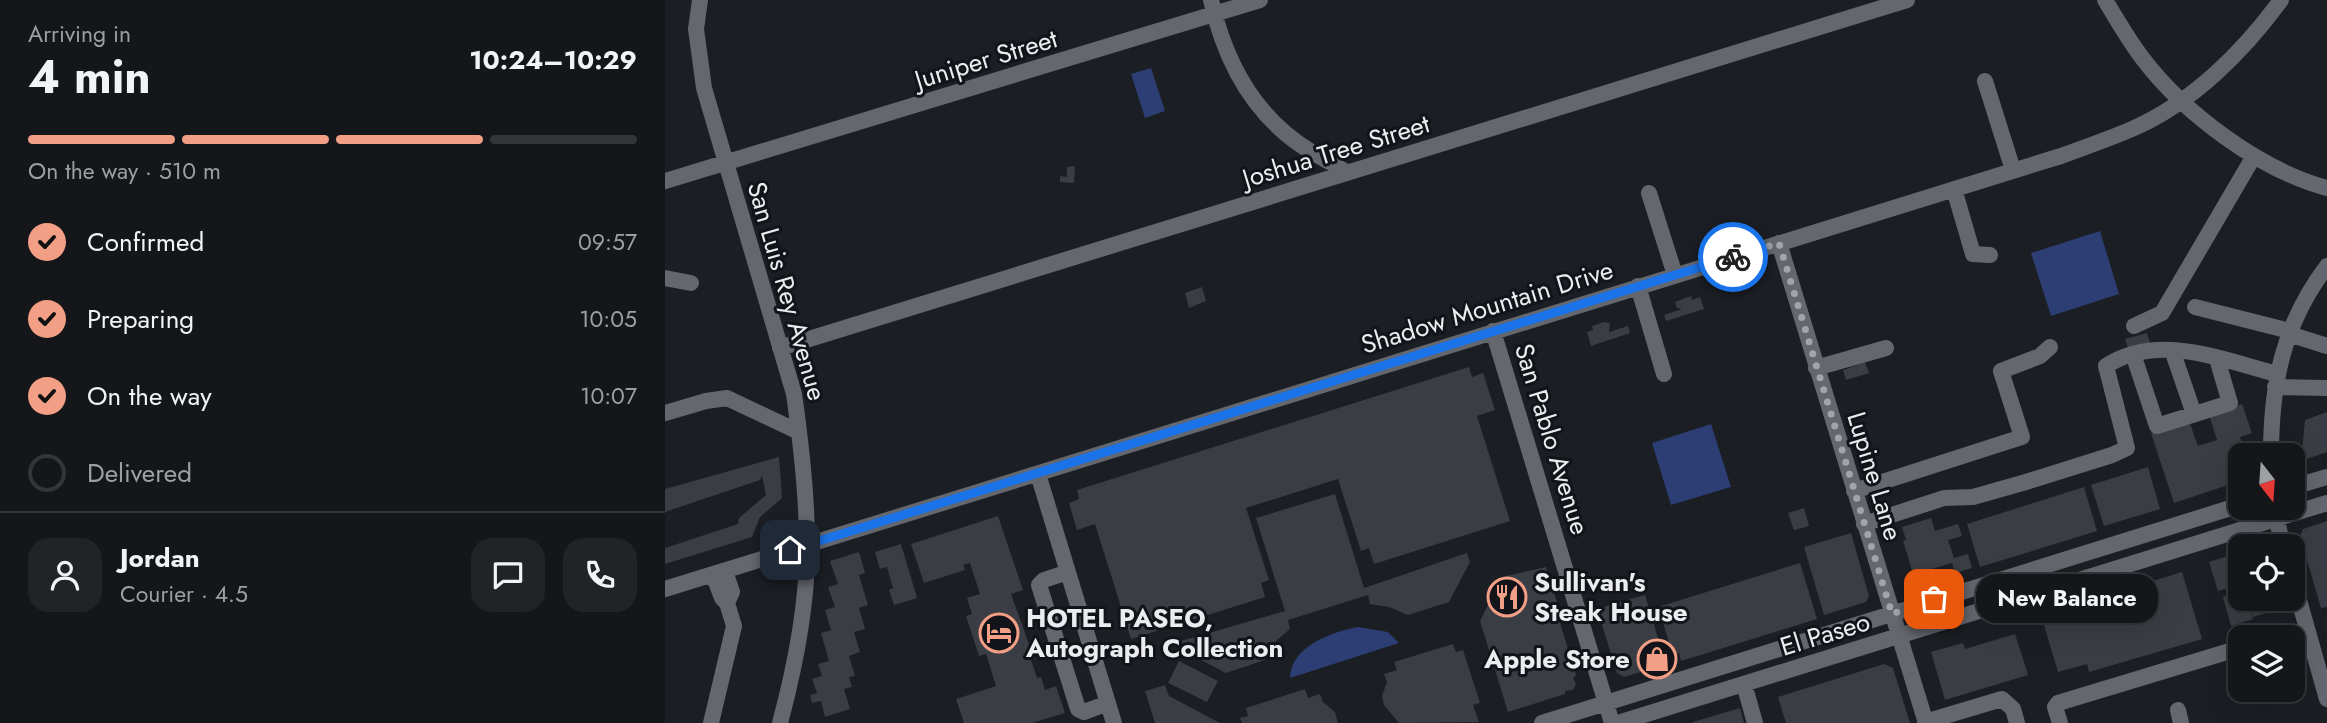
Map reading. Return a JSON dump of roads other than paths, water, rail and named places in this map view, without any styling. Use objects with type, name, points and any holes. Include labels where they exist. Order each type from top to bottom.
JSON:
[{"type":"street","name":"San Luis Rey Avenue","points":[[700,0],[696,29],[704,88],[794,394],[799,432],[807,545],[789,689],[780,723]]},
{"type":"street","name":"Juniper Street","points":[[665,181],[726,164],[1213,7],[1260,0]]},
{"type":"street","name":"Joshua Tree Street","points":[[780,348],[1907,0]]},
{"type":"street","points":[[2105,0],[2143,60],[2182,101],[2254,156],[2327,188]]},
{"type":"street","name":"Shadow Mountain Drive","points":[[665,589],[1954,189],[2134,128],[2182,101],[2224,65],[2281,0]]},
{"type":"street","points":[[1213,7],[1229,58],[1258,107],[1309,150],[1347,173]]},
{"type":"street","points":[[1985,81],[2013,170]]},
{"type":"street","points":[[2134,326],[2162,313],[2254,156]]},
{"type":"street","points":[[1954,189],[1973,254],[1990,255]]},
{"type":"street","points":[[1649,192],[1675,275]]},
{"type":"street","name":"Lupine Lane","points":[[1779,243],[1925,722]]},
{"type":"street","points":[[2271,443],[2271,410],[2290,332],[2327,266]]},
{"type":"street","points":[[665,278],[691,283]]},
{"type":"street","points":[[1638,286],[1664,373]]},
{"type":"street","points":[[2195,307],[2290,332],[2327,346]]},
{"type":"street","name":"San Pablo Avenue","points":[[1493,331],[1612,723]]},
{"type":"street","points":[[1854,491],[2022,437],[2001,371],[2040,356],[2050,347]]},
{"type":"street","points":[[1817,368],[1886,348]]},
{"type":"street","points":[[1864,524],[1944,498],[1973,497],[2026,482],[2112,456],[2127,448],[2106,366],[2149,349],[2172,350],[2217,359],[2276,381],[2327,388]]},
{"type":"street","points":[[2172,350],[2194,414]]},
{"type":"street","points":[[2133,354],[2157,426],[2230,403],[2217,359]]},
{"type":"street","points":[[665,413],[726,398],[799,432]]},
{"type":"street","points":[[1038,474],[1114,723]]},
{"type":"street","points":[[2305,483],[2327,477]]},
{"type":"street","name":"El Paseo","points":[[2305,508],[2327,503]]},
{"type":"street","name":"El Paseo","points":[[1542,723],[2228,509]]},
{"type":"street","name":"El Paseo","points":[[1618,723],[1899,637],[2257,520]]},
{"type":"street","points":[[711,723],[734,626],[727,603],[732,592],[719,572]]},
{"type":"street","points":[[1068,572],[1044,580],[1039,585],[1080,712],[1108,703]]},
{"type":"street","points":[[2302,611],[2327,699]]},
{"type":"street","points":[[1058,643],[1087,634]]},
{"type":"street","points":[[2060,723],[2055,707],[2058,702],[2228,652]]},
{"type":"street","points":[[1744,684],[1755,723]]},
{"type":"street","points":[[1925,722],[2002,699],[2013,709],[2017,723]]},
{"type":"place","name":"Sullivan's Steak House","points":[[1507,597]]},
{"type":"place","name":"New Balance","points":[[1934,599]]},
{"type":"place","name":"HOTEL PASEO, Autograph Collection","points":[[999,633]]},
{"type":"place","name":"Apple Store","points":[[1657,659]]}]
